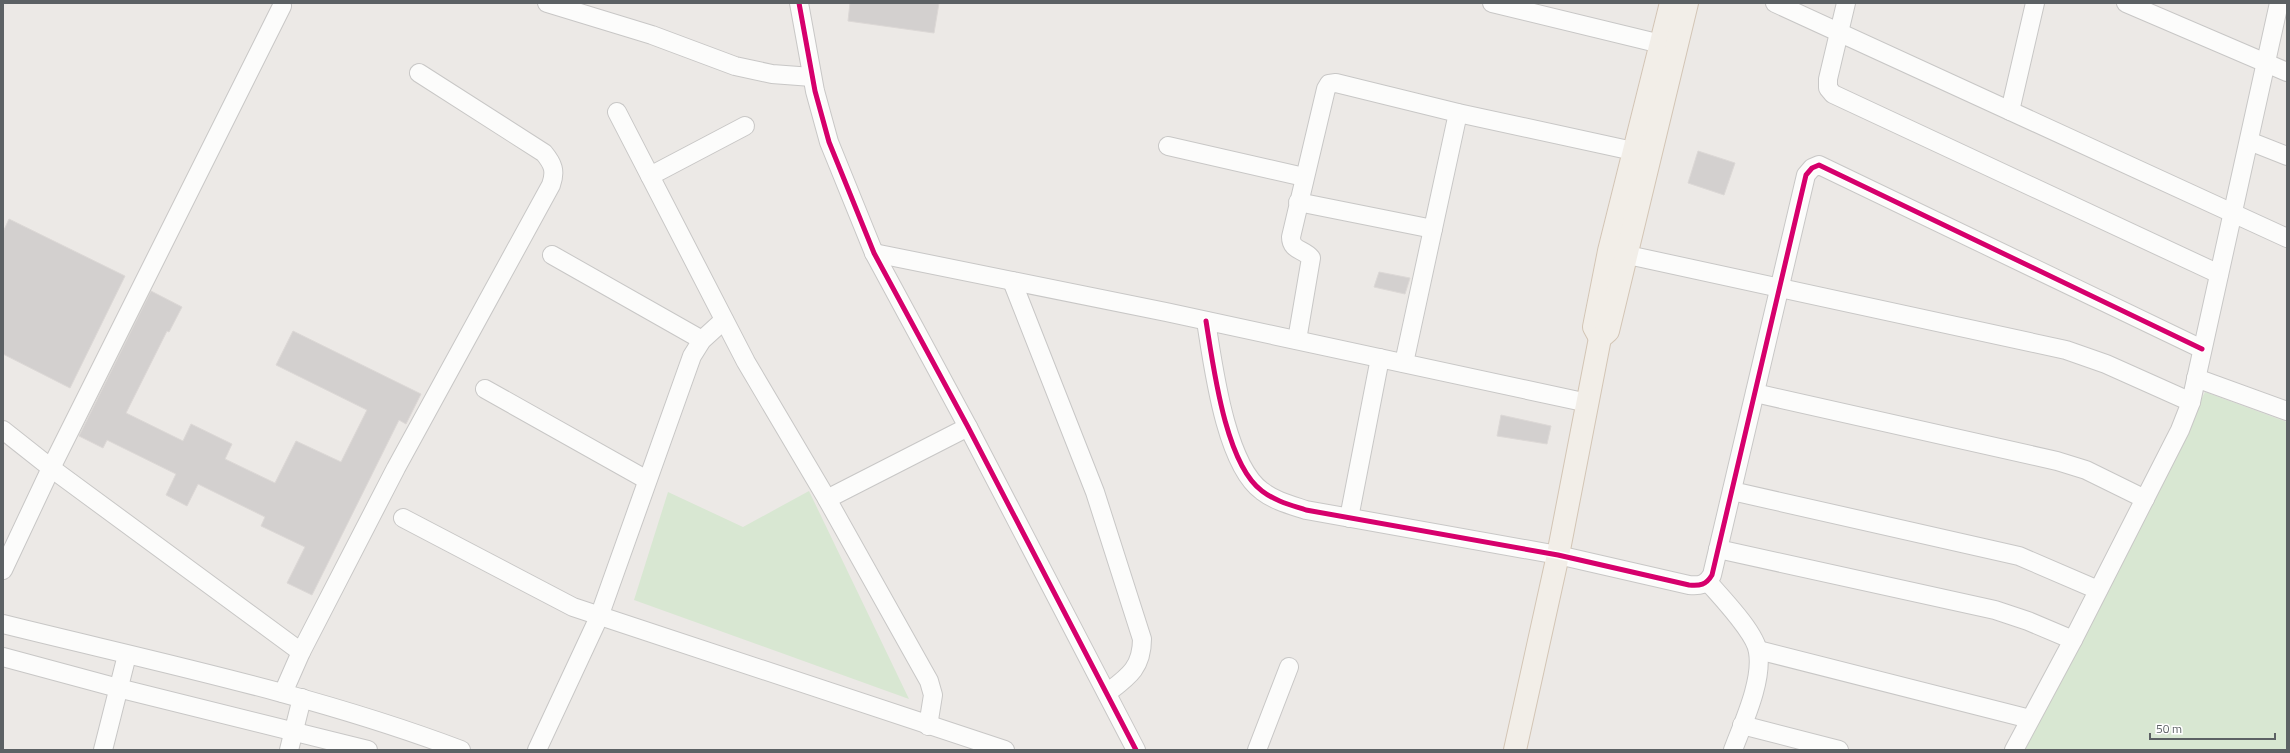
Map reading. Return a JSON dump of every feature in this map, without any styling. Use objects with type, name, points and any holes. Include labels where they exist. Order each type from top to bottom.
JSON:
[{"type":"main road","points":[[1600,338],[1594,327],[1609,250],[1671,3]]},
{"type":"main road","points":[[1515,750],[1558,555],[1600,338],[1608,331],[1628,255],[1687,3]]},
{"type":"street","points":[[548,3],[652,35],[735,66],[772,74],[812,77]]},
{"type":"street","points":[[799,3],[812,77],[829,142],[874,253],[968,427],[1136,750]]},
{"type":"street","points":[[1492,3],[1661,44]]},
{"type":"street","points":[[1775,3],[1839,34],[2287,238]]},
{"type":"street","points":[[1846,3],[1828,79],[1828,88],[1832,94],[2219,274]]},
{"type":"street","points":[[2010,111],[2035,3]]},
{"type":"street","points":[[2126,3],[2287,72]]},
{"type":"street","points":[[2014,750],[2073,640],[2145,499],[2180,430],[2191,402],[2279,3]]},
{"type":"street","points":[[3,570],[51,468],[282,6]]},
{"type":"street","points":[[283,693],[301,652],[400,461],[551,185],[555,174],[552,162],[544,153],[419,73]]},
{"type":"street","points":[[1297,340],[1312,258],[1291,243],[1298,202],[1326,89],[1329,84],[1336,83],[1458,113],[1633,151]]},
{"type":"street","points":[[617,112],[746,362],[827,499],[929,682],[933,695],[928,726]]},
{"type":"street","points":[[1404,363],[1458,113]]},
{"type":"street","points":[[650,176],[745,126]]},
{"type":"street","points":[[2248,141],[2287,156]]},
{"type":"street","points":[[1168,146],[1304,177]]},
{"type":"street","points":[[1206,320],[1217,389],[1232,442],[1246,474],[1261,491],[1282,502],[1306,510],[1558,555],[1689,585],[1701,586],[1708,582],[1712,575],[1806,175],[1812,168],[1819,165],[2202,349]]},
{"type":"street","points":[[1298,202],[1433,228]]},
{"type":"street","points":[[874,253],[1206,320],[1588,403]]},
{"type":"street","points":[[552,254],[702,340]]},
{"type":"street","points":[[1628,255],[2066,350],[2106,364],[2191,402]]},
{"type":"street","points":[[1012,281],[1095,492],[1142,639],[1142,653],[1137,665],[1128,677],[1107,693]]},
{"type":"street","points":[[537,750],[598,617],[692,356],[702,340],[724,320]]},
{"type":"street","points":[[1349,518],[1380,358]]},
{"type":"street","points":[[2196,378],[2287,411]]},
{"type":"street","points":[[485,389],[647,480]]},
{"type":"street","points":[[1755,394],[2057,461],[2086,470],[2145,499]]},
{"type":"street","points":[[827,499],[968,427]]},
{"type":"street","points":[[3,430],[51,468],[301,652]]},
{"type":"street","points":[[1732,491],[2019,556],[2098,590]]},
{"type":"street","points":[[403,518],[573,607],[598,617],[1005,750]]},
{"type":"street","points":[[1718,549],[1995,610],[2028,621],[2073,640]]},
{"type":"street","points":[[1708,582],[1748,631],[1758,650],[1754,689],[1733,750]]},
{"type":"street","points":[[3,624],[302,698],[403,728],[461,750]]},
{"type":"street","points":[[1758,650],[2030,719]]},
{"type":"street","points":[[103,750],[127,655]]},
{"type":"street","points":[[3,657],[118,688],[368,750]]},
{"type":"street","points":[[1256,750],[1289,667]]},
{"type":"street","points":[[289,750],[302,698]]},
{"type":"street","points":[[1742,725],[1839,750]]},
{"type":"green space","points":[[2205,392],[2287,422],[2287,750],[2021,750]]},
{"type":"green space","points":[[809,491],[909,699],[634,600],[668,492],[743,527]]},
{"type":"building","points":[[850,3],[939,3],[934,33],[848,21]]},
{"type":"building","points":[[1698,151],[1735,163],[1724,195],[1688,183]]},
{"type":"building","points":[[9,219],[125,276],[70,388],[3,354],[3,232]]},
{"type":"building","points":[[1379,272],[1410,278],[1405,294],[1374,287]]},
{"type":"building","points":[[151,291],[182,307],[169,332],[167,331],[126,413],[183,441],[191,424],[232,444],[225,459],[275,483],[296,441],[341,462],[367,410],[276,365],[293,331],[421,394],[406,424],[399,420],[312,595],[287,583],[305,547],[261,526],[265,517],[198,484],[187,506],[166,495],[176,474],[107,440],[103,448],[79,436]]},
{"type":"building","points":[[1501,415],[1551,426],[1547,444],[1497,436]]},
{"type":"cycle path","points":[[799,3],[815,91],[829,142],[874,253],[968,427],[1136,750]]},
{"type":"cycle path","points":[[1206,321],[1217,387],[1230,437],[1249,478],[1262,491],[1272,497],[1306,510],[1558,555],[1689,585],[1700,585],[1705,583],[1712,575],[1806,175],[1812,168],[1819,165],[2202,349]]}]
